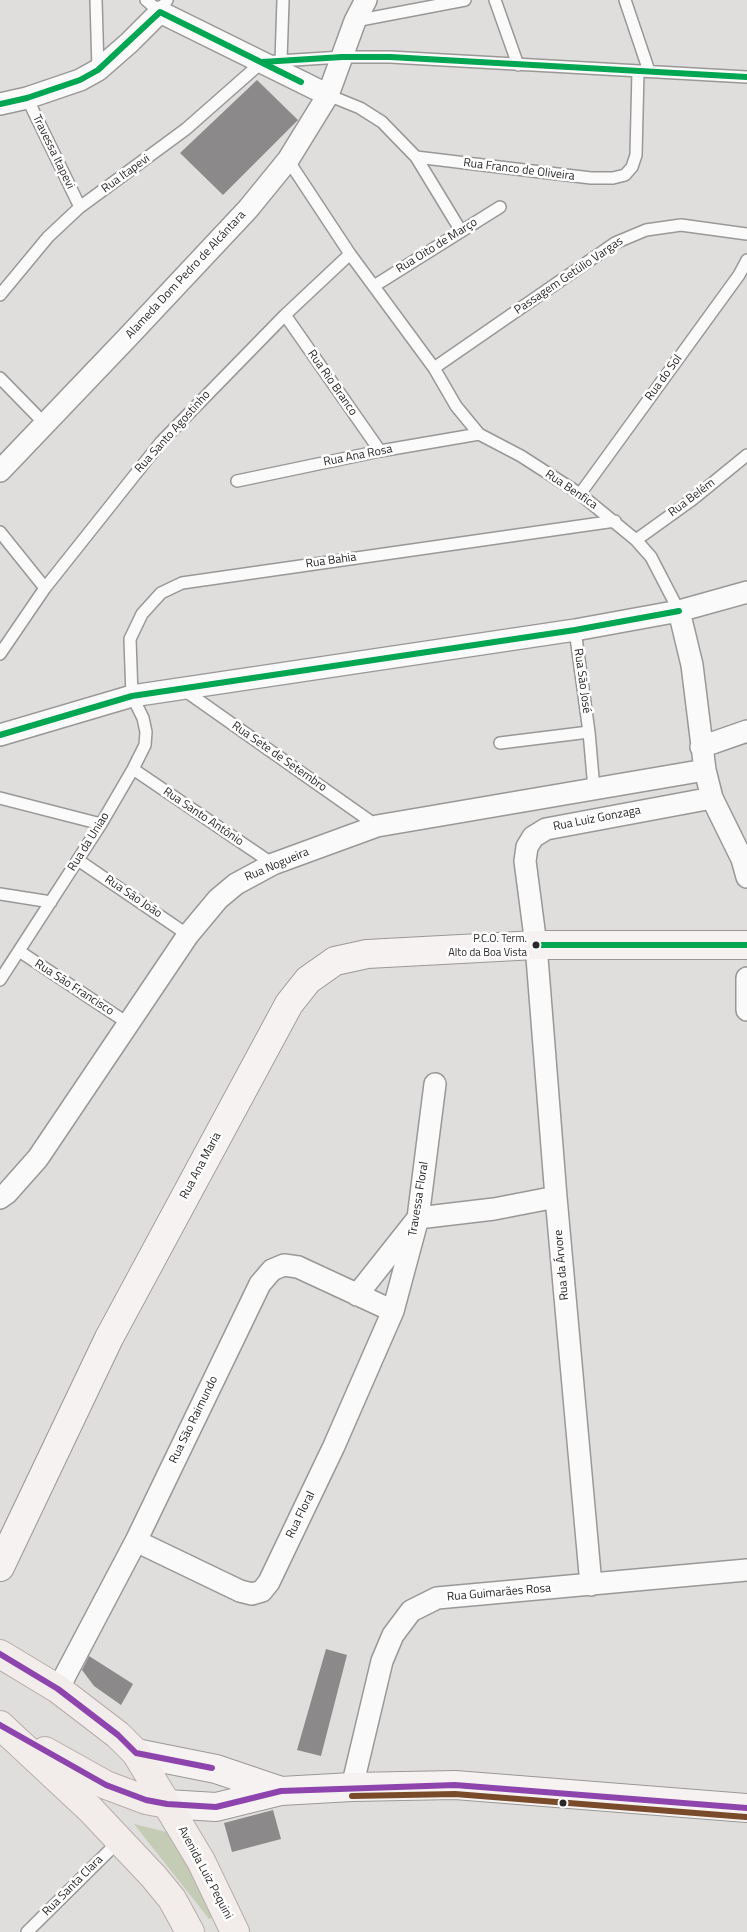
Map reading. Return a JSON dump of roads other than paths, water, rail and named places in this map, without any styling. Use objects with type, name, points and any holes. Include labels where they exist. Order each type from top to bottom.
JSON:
[{"type":"main road","name":"Avenida Luiz Pequini","points":[[0,1654],[58,1689],[118,1735],[136,1753],[201,1861],[235,1932]]},
{"type":"main road","points":[[4,1728],[106,1784],[146,1800],[167,1804]]},
{"type":"main road","points":[[4,1728],[120,1840],[172,1900],[190,1932]]},
{"type":"street","name":"Alameda Dom Pedro de Alcântara","points":[[0,470],[248,209],[288,160],[328,95],[355,21],[366,0]]},
{"type":"street","points":[[0,104],[27,98],[80,80],[98,70],[129,43],[158,4],[271,62],[328,95]]},
{"type":"street","points":[[0,735],[132,696],[575,630],[679,611],[747,592]]},
{"type":"street","name":"Rua Benfica","points":[[679,611],[692,664],[701,747],[712,798],[742,859],[747,877]]},
{"type":"street","points":[[701,747],[747,731]]},
{"type":"street","name":"Rua Nogueira","points":[[0,1198],[38,1158],[188,935],[218,899],[236,884],[273,864],[377,826],[705,770]]},
{"type":"street","name":"Rua Luiz Gonzaga","points":[[536,945],[524,861],[527,847],[533,837],[546,829],[712,798]]},
{"type":"street","name":"Rua Ana Maria","points":[[0,1567],[109,1338],[289,1004],[308,980],[335,961],[367,954],[536,945],[747,945]]},
{"type":"street","name":"Rua da Árvore","points":[[536,945],[556,1196],[591,1585]]},
{"type":"street","points":[[747,978],[747,1010]]},
{"type":"street","name":"Travessa Floral","points":[[393,1312],[418,1218],[435,1084]]},
{"type":"street","points":[[358,1295],[418,1218],[494,1209],[556,1196]]},
{"type":"street","name":"Rua São Raimundo","points":[[58,1689],[136,1541],[260,1284],[272,1270],[284,1265],[298,1267],[393,1312]]},
{"type":"street","name":"Rua Floral","points":[[136,1541],[240,1591],[252,1594],[262,1591],[269,1582],[334,1446],[393,1312]]},
{"type":"street","name":"Rua Guimarães Rosa","points":[[352,1787],[382,1661],[393,1635],[412,1611],[437,1598],[747,1570]]},
{"type":"street","points":[[136,1753],[216,1769],[263,1783],[280,1791]]},
{"type":"street","points":[[167,1804],[216,1807],[280,1791],[352,1787],[455,1785],[747,1808]]},
{"type":"lane","points":[[96,0],[98,70]]},
{"type":"lane","points":[[283,0],[271,62],[342,57],[747,77]]},
{"type":"lane","points":[[355,21],[465,0]]},
{"type":"lane","points":[[495,0],[518,65]]},
{"type":"lane","points":[[625,0],[644,71]]},
{"type":"lane","name":"Rua Itapevi","points":[[0,295],[48,237],[80,207],[186,129],[271,62]]},
{"type":"lane","name":"Rua Franco de Oliveira","points":[[416,157],[591,178],[613,178],[624,174],[632,167],[636,155],[644,71]]},
{"type":"lane","points":[[328,95],[360,108],[382,122],[416,157],[461,231]]},
{"type":"lane","name":"Travessa Itapevi","points":[[27,98],[80,207]]},
{"type":"lane","name":"Rua Benfica","points":[[288,160],[350,254],[434,368],[456,406],[479,434],[521,456],[580,494],[615,521],[651,557],[679,611]]},
{"type":"lane","name":"Rua Oito de Março","points":[[374,286],[500,207]]},
{"type":"lane","name":"Passagem Getúlio Vargas","points":[[434,368],[616,243],[646,230],[681,225],[747,234]]},
{"type":"lane","name":"Rua Santo Agostinho","points":[[0,654],[45,588],[161,442],[285,315],[350,254]]},
{"type":"lane","name":"Rua do Sol","points":[[580,494],[739,275],[747,260]]},
{"type":"lane","name":"Rua Rio Branco","points":[[285,315],[380,451]]},
{"type":"lane","points":[[0,378],[44,423]]},
{"type":"lane","name":"Rua Ana Rosa","points":[[237,481],[380,451],[479,434]]},
{"type":"lane","name":"Rua Belém","points":[[636,540],[693,499],[747,455]]},
{"type":"lane","name":"Rua Bahia","points":[[132,696],[130,639],[142,614],[161,593],[182,582],[615,521]]},
{"type":"lane","points":[[0,532],[45,588]]},
{"type":"lane","name":"Rua São José","points":[[575,630],[589,732],[594,789]]},
{"type":"lane","name":"Rua Sete de Setembro","points":[[182,688],[377,826]]},
{"type":"lane","name":"Rua da Uniao","points":[[0,980],[101,824],[133,769],[144,745],[146,732],[143,718],[132,696]]},
{"type":"lane","points":[[500,743],[589,732]]},
{"type":"lane","name":"Rua Santo Antônio","points":[[133,769],[273,864]]},
{"type":"lane","points":[[0,798],[101,824]]},
{"type":"lane","name":"Rua São João","points":[[78,860],[188,935]]},
{"type":"lane","points":[[0,894],[51,902]]},
{"type":"lane","name":"Rua São Francisco","points":[[19,951],[129,1024]]},
{"type":"lane","name":"Rua Santa Clara","points":[[27,1932],[120,1840]]},
{"type":"place","name":"P.C.O. Term. Alto da Boa Vista","points":[[536,945]]}]
